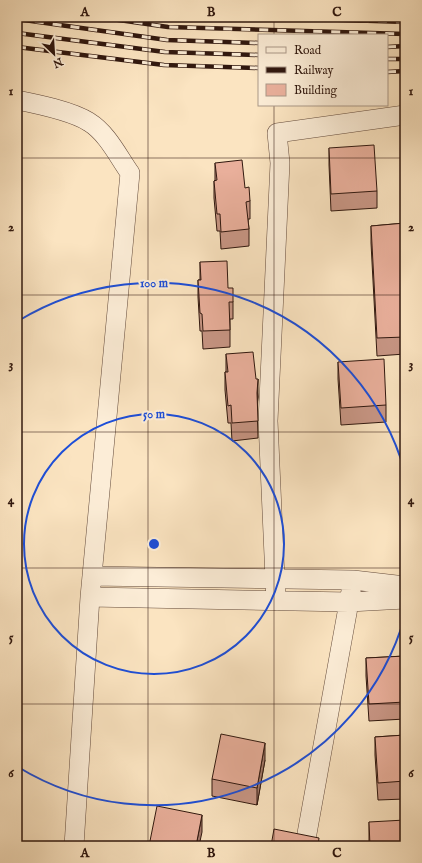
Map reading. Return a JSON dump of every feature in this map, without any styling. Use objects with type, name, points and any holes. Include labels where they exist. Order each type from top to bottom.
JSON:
[{"type":"street","points":[[17,100],[47,106],[89,122],[108,140],[130,173],[90,597],[74,846]]},
{"type":"street","points":[[276,601],[268,421],[280,163],[278,133],[405,115]]},
{"type":"street","points":[[92,576],[353,580],[405,586]]},
{"type":"street","points":[[306,840],[353,580]]},
{"type":"street","points":[[90,597],[349,602],[405,599]]},
{"type":"building","points":[[374,145],[377,191],[331,194],[329,148]]},
{"type":"building","points":[[242,160],[245,188],[249,187],[250,201],[246,202],[249,229],[221,232],[220,214],[217,214],[214,181],[217,180],[215,163]]},
{"type":"building","points":[[405,223],[405,337],[377,338],[371,226]]},
{"type":"building","points":[[227,261],[228,288],[233,288],[233,302],[229,302],[230,330],[203,331],[202,314],[200,313],[198,280],[201,280],[200,262]]},
{"type":"building","points":[[253,352],[256,379],[258,379],[258,421],[232,423],[231,405],[228,406],[225,372],[228,372],[226,354]]},
{"type":"building","points":[[384,359],[386,405],[341,408],[338,362]]},
{"type":"building","points":[[405,656],[405,702],[369,704],[366,658]]},
{"type":"building","points":[[221,734],[265,743],[257,788],[212,779]]},
{"type":"building","points":[[405,735],[405,781],[378,783],[375,737]]},
{"type":"building","points":[[157,806],[202,815],[196,846],[149,846]]},
{"type":"building","points":[[405,820],[405,846],[370,846],[369,822]]},
{"type":"building","points":[[274,829],[319,838],[318,846],[271,846]]},
{"type":"railway","points":[[98,17],[168,27],[405,34]]},
{"type":"railway","points":[[252,17],[405,22]]},
{"type":"railway","points":[[17,19],[167,40],[258,43]]},
{"type":"railway","points":[[17,33],[165,52],[258,55]]},
{"type":"railway","points":[[388,47],[405,46]]},
{"type":"railway","points":[[17,47],[164,65],[258,68]]},
{"type":"railway","points":[[388,59],[405,59]]},
{"type":"railway","points":[[388,72],[405,71]]}]
